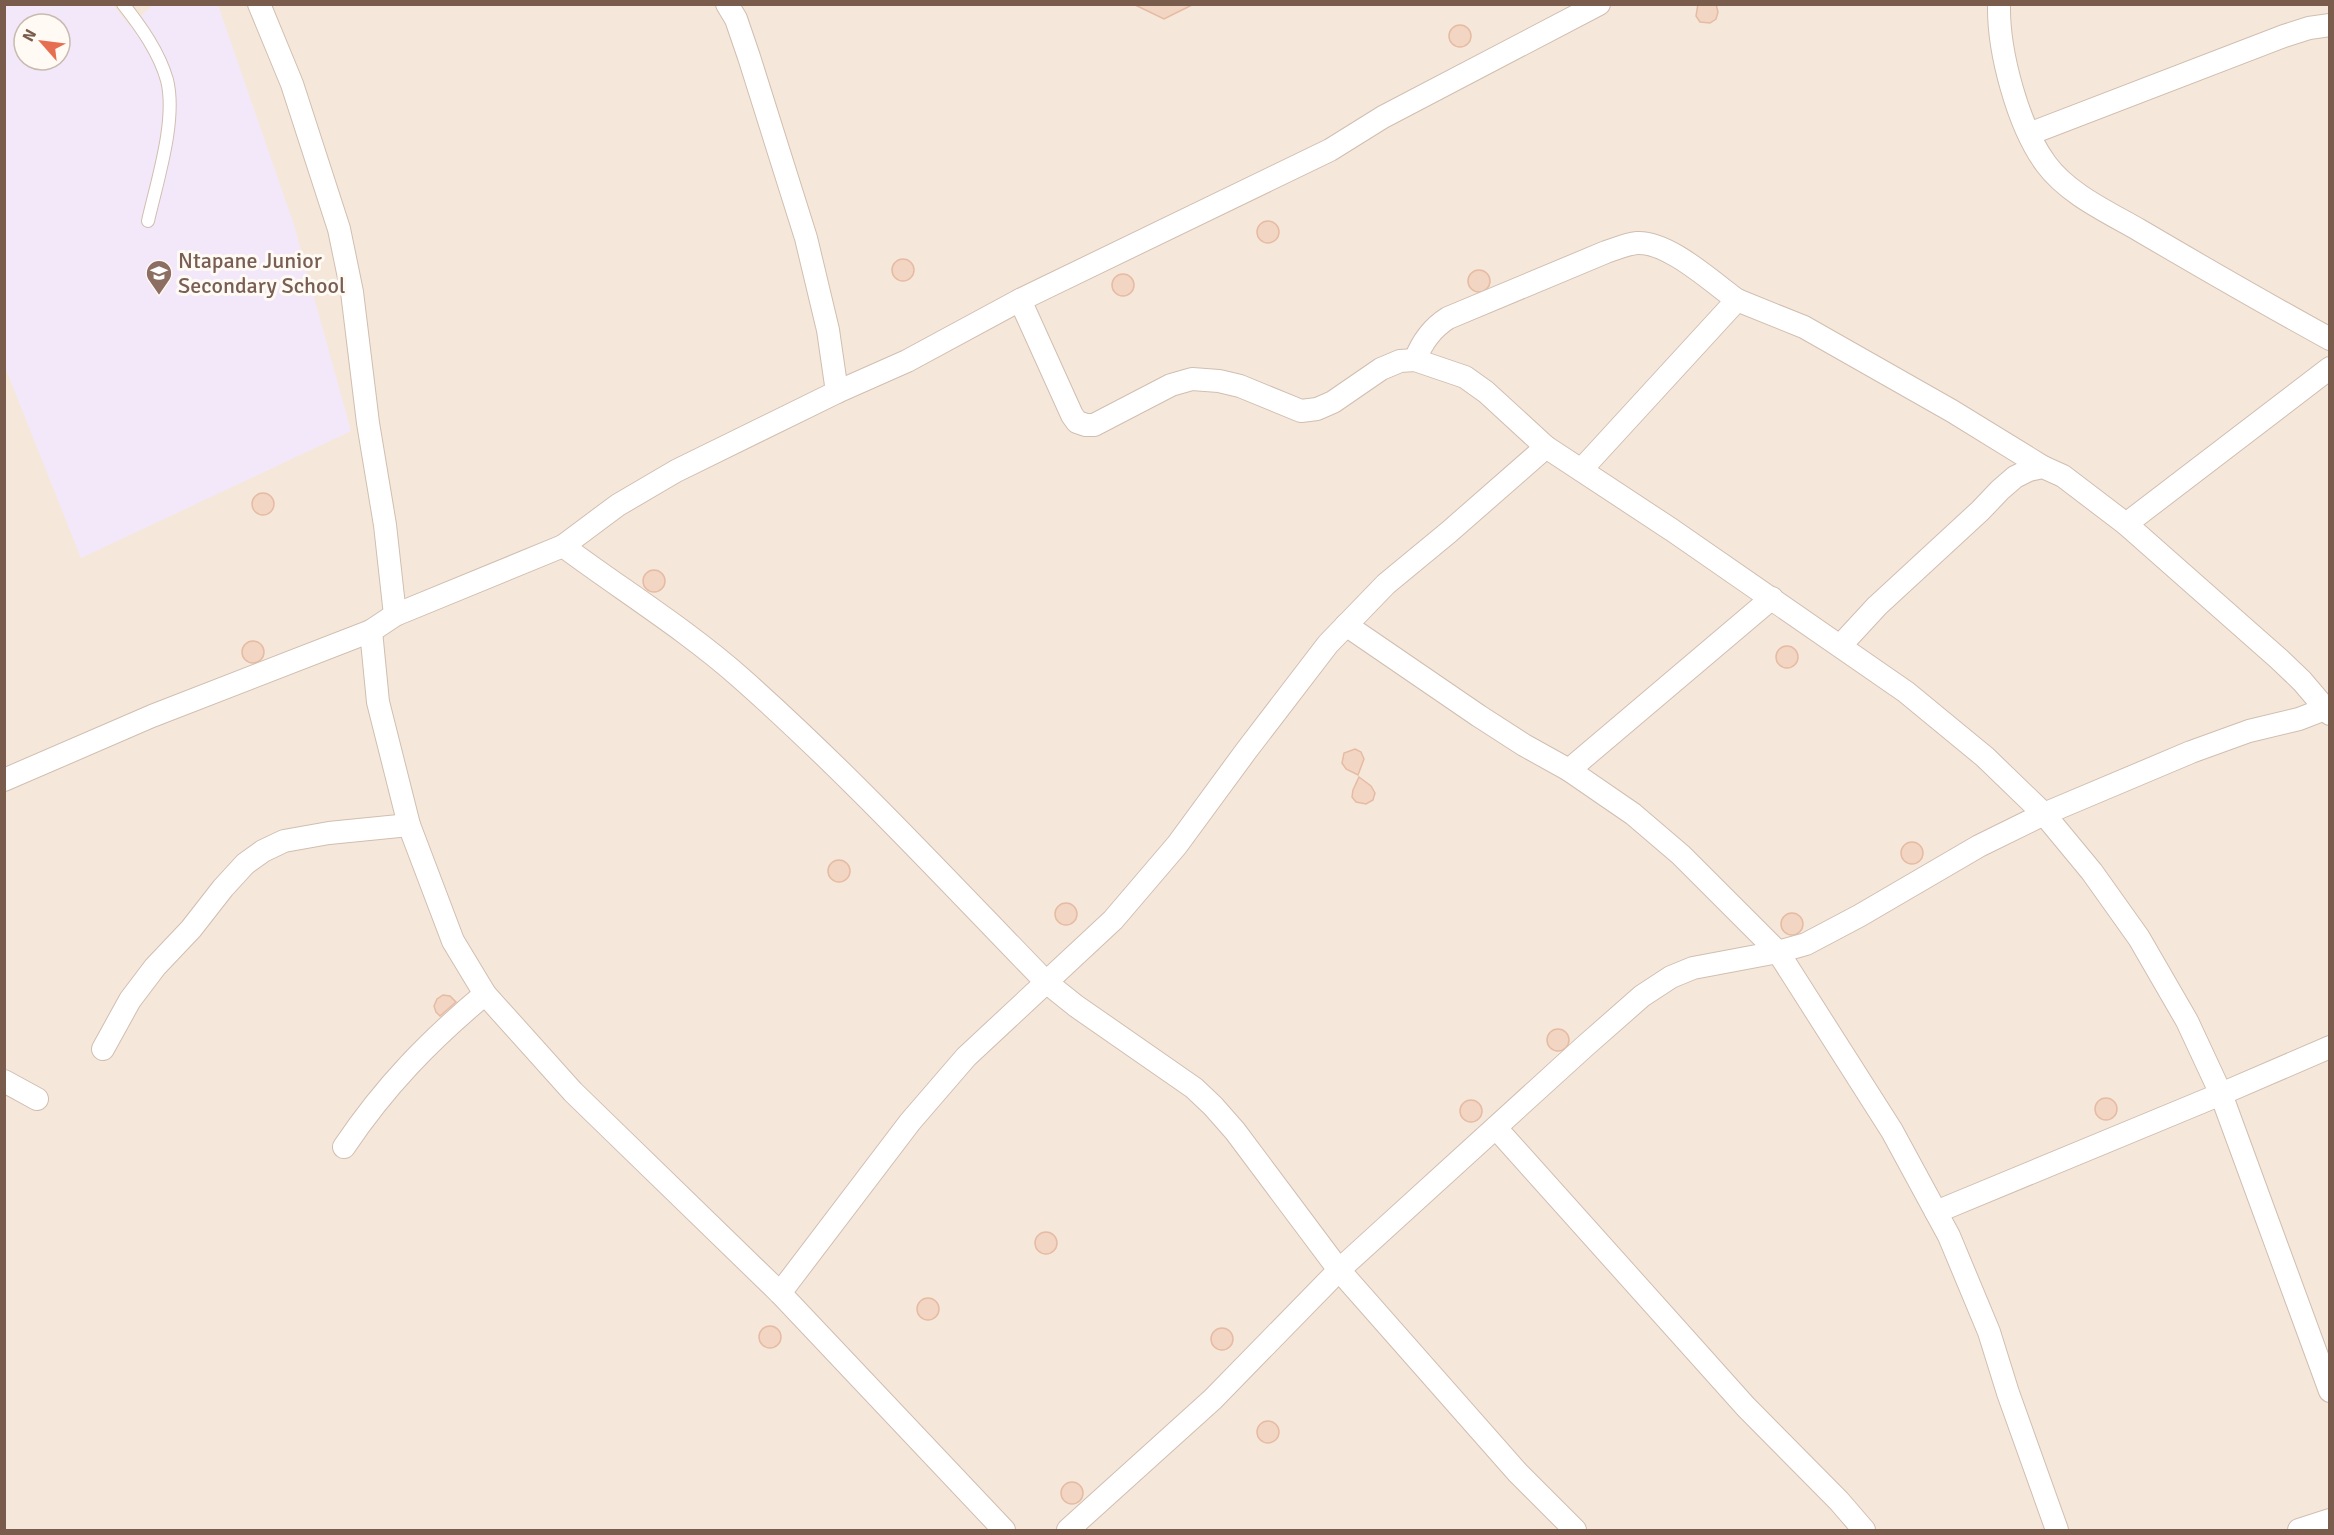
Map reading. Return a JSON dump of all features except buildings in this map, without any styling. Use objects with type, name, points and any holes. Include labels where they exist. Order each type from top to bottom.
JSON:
[{"type":"street","points":[[259,4],[292,84],[339,229],[352,292],[368,423],[385,525],[394,615]]},
{"type":"street","points":[[727,4],[736,19],[749,57],[806,238],[828,330],[837,392]]},
{"type":"street","points":[[4,780],[152,716],[371,631],[394,615],[563,546],[618,505],[676,471],[837,392],[907,361],[1020,300],[1330,150],[1383,117],[1599,4]]},
{"type":"street","points":[[1999,4],[2006,71],[2029,134],[2046,165],[2063,182],[2091,201],[2221,279],[2330,339]]},
{"type":"street","points":[[2029,134],[2284,36],[2309,28],[2330,25]]},
{"type":"street","points":[[1068,1530],[1213,1399],[1339,1270],[1642,996],[1671,977],[1693,968],[1778,952],[1806,944],[1831,932],[1979,846],[2044,814],[2191,752],[2249,731],[2328,710],[2280,659],[2126,524],[2063,476],[2043,467],[1952,411],[1804,327],[1737,300],[1681,259],[1656,247],[1636,243],[1606,252],[1448,318],[1438,324],[1429,334],[1415,360]]},
{"type":"street","points":[[1020,300],[1072,415],[1077,422],[1086,425],[1104,421],[1171,385],[1192,379],[1219,381],[1240,386],[1301,411],[1317,409],[1333,402],[1381,369],[1400,361],[1415,360],[1465,377],[1486,392],[1546,447],[1841,645],[1906,692],[1985,757],[2044,814],[2092,872],[2139,938],[2187,1021],[2221,1094],[2330,1391]]},
{"type":"street","points":[[1581,470],[1737,300]]},
{"type":"street","points":[[2126,524],[2330,368]]},
{"type":"street","points":[[780,1293],[910,1122],[966,1057],[1113,920],[1177,845],[1282,702],[1346,625],[1386,584],[1546,447]]},
{"type":"street","points":[[1841,645],[1876,606],[2000,490],[2022,474],[2043,467]]},
{"type":"street","points":[[563,546],[741,678],[841,770],[1046,982],[1076,1006],[1194,1088],[1213,1106],[1235,1131],[1339,1270],[1518,1473],[1575,1530]]},
{"type":"street","points":[[1569,770],[1772,598]]},
{"type":"street","points":[[1346,625],[1497,728],[1569,770],[1634,814],[1681,855],[1778,952],[1892,1131],[1949,1236],[1989,1332],[2007,1393],[2057,1530]]},
{"type":"street","points":[[371,631],[378,702],[409,825],[453,941],[485,994],[573,1092],[780,1293],[1004,1530]]},
{"type":"street","points":[[103,1049],[136,992],[245,864],[263,851],[284,841],[329,833],[409,825]]},
{"type":"street","points":[[344,1147],[368,1112],[408,1065],[439,1032],[485,994]]},
{"type":"street","points":[[1936,1212],[2330,1047]]},
{"type":"street","points":[[4,1081],[37,1099]]},
{"type":"street","points":[[1496,1128],[1746,1407],[1839,1501],[1864,1530]]},
{"type":"street","points":[[2299,1530],[2330,1520]]},
{"type":"lane","points":[[123,4],[147,34],[167,81],[169,126],[148,221]]},
{"type":"shaded area","points":[[5,5],[2329,5],[2329,1530],[5,1530]]},
{"type":"shaded area","name":"Ntapane Junior Secondary School","points":[[5,5],[113,5],[130,26],[153,5],[218,5],[294,225],[351,431],[81,558],[5,367]]},
{"type":"place","name":"Ntapane Junior Secondary School","points":[[159,296]]}]
